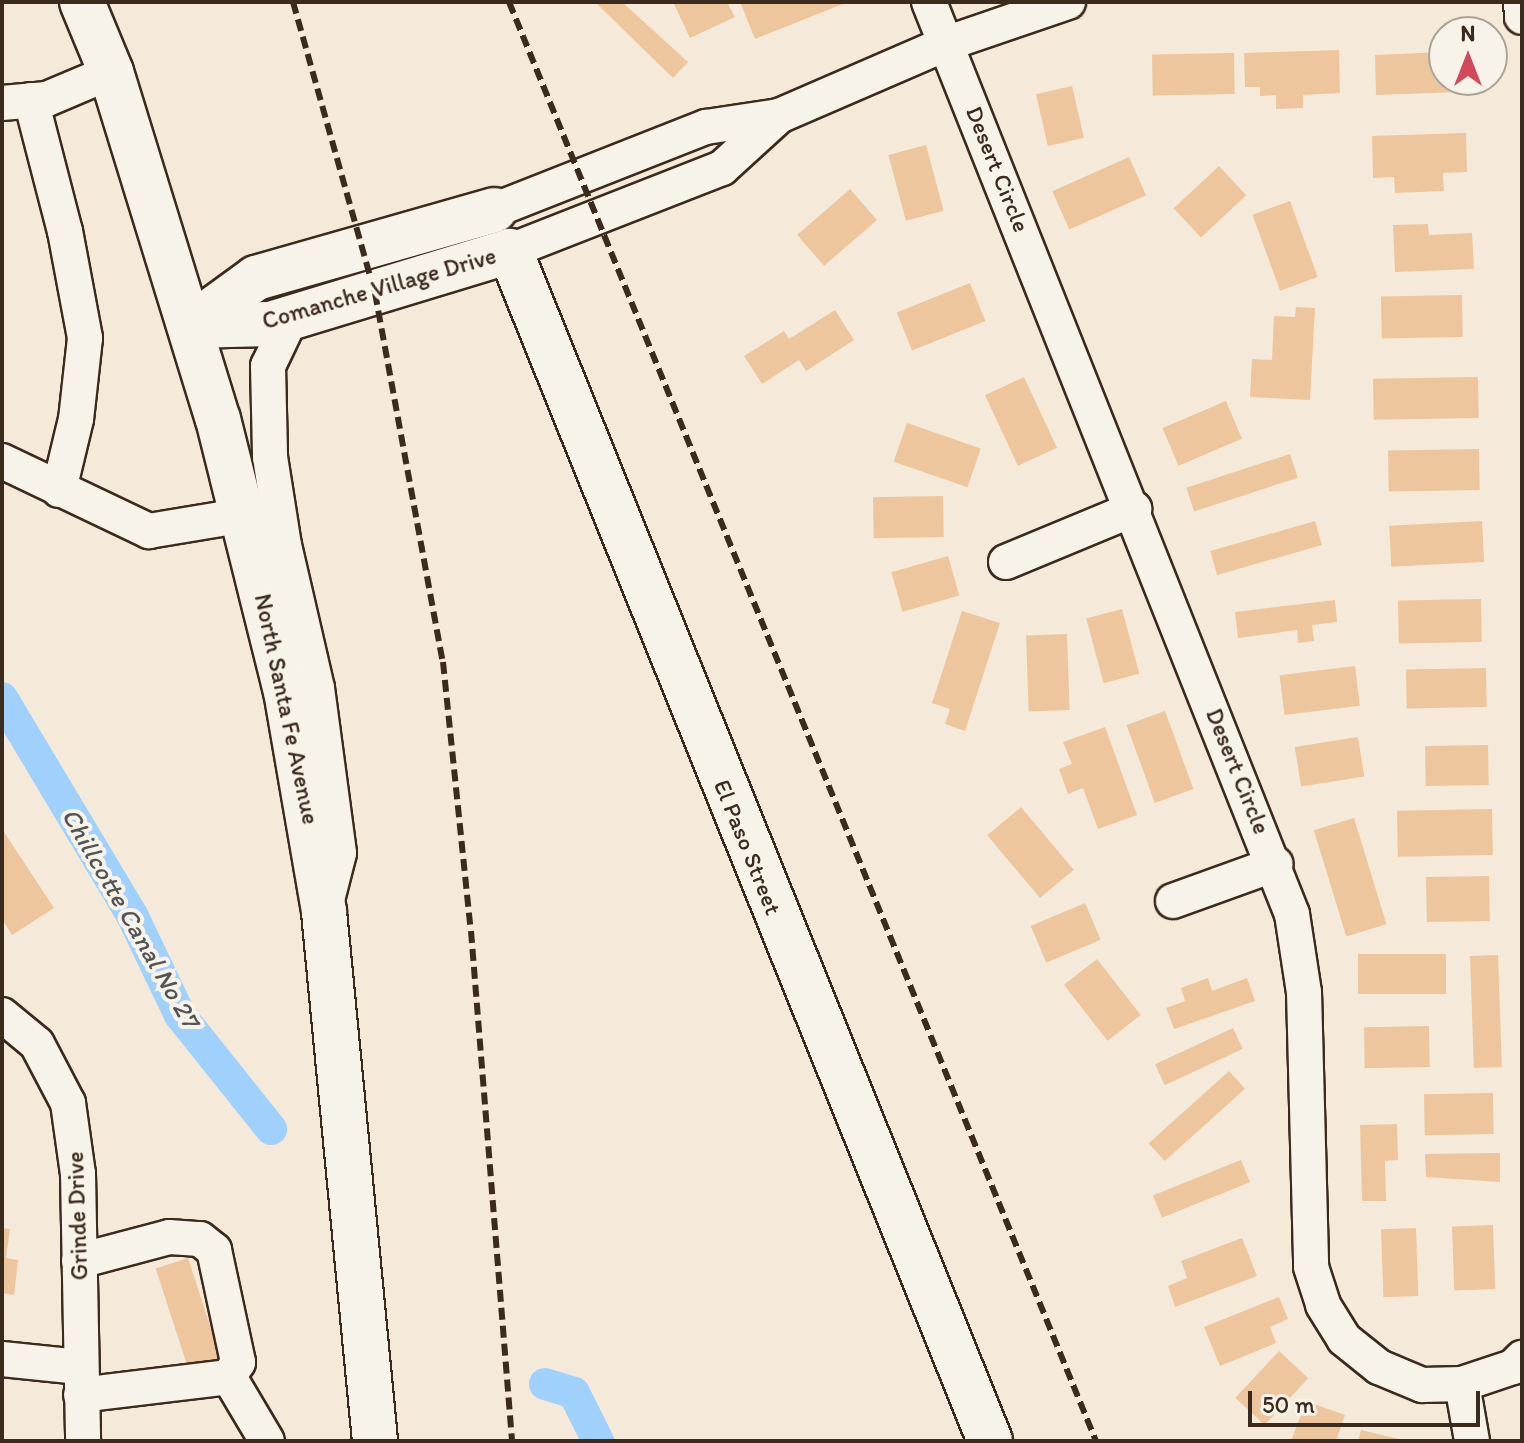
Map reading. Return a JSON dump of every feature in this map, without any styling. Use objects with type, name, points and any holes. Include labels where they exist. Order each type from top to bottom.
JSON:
[{"type":"main road","name":"North Santa Fe Avenue","points":[[82,2],[111,72],[190,326],[245,515],[289,706],[324,912],[375,1441]]},
{"type":"main road","name":"Comanche Village Drive","points":[[190,326],[256,278],[495,210]]},
{"type":"main road","name":"Comanche Village Drive","points":[[190,326],[270,324],[510,251]]},
{"type":"main road","name":"El Paso Street","points":[[510,251],[990,1441]]},
{"type":"street","name":"Desert Circle","points":[[929,2],[1276,864],[1292,914],[1304,992],[1311,1267],[1323,1305],[1344,1339],[1379,1367],[1422,1385],[1462,1384],[1513,1367],[1522,1358]]},
{"type":"street","name":"Comanche Village Drive","points":[[495,210],[706,127],[779,116],[948,43],[1068,2]]},
{"type":"street","points":[[1521,2],[1522,17]]},
{"type":"street","points":[[59,490],[76,419],[85,338],[65,231],[16,102],[111,72]]},
{"type":"street","name":"Comanche Village Drive","points":[[510,251],[722,168],[779,116]]},
{"type":"street","points":[[291,318],[268,366],[270,457],[284,545],[317,688],[339,853],[324,912]]},
{"type":"street","points":[[2,461],[149,531],[245,515]]},
{"type":"street","points":[[1006,562],[1134,509]]},
{"type":"street","points":[[1173,901],[1276,864]]},
{"type":"street","name":"Grinde Drive","points":[[2,1015],[37,1044],[68,1103],[78,1174],[83,1441]]},
{"type":"street","points":[[79,1261],[169,1237],[200,1239],[214,1250],[235,1336],[238,1362],[229,1377]]},
{"type":"street","points":[[2,1359],[81,1381],[229,1377]]},
{"type":"street","points":[[229,1377],[267,1441]]},
{"type":"street","points":[[1462,1384],[1472,1441]]},
{"type":"building","points":[[595,2],[622,2],[688,62],[673,78]]},
{"type":"building","points":[[673,2],[727,2],[735,17],[690,38]]},
{"type":"building","points":[[740,2],[848,2],[755,39]]},
{"type":"building","points":[[1339,50],[1340,93],[1303,95],[1303,108],[1276,109],[1276,95],[1260,96],[1260,87],[1245,87],[1244,53]]},
{"type":"building","points":[[1234,53],[1235,94],[1153,95],[1152,54]]},
{"type":"building","points":[[1428,53],[1428,93],[1376,95],[1375,55]]},
{"type":"building","points":[[1072,86],[1084,138],[1048,146],[1036,94]]},
{"type":"building","points":[[1466,133],[1467,172],[1443,173],[1444,191],[1395,193],[1394,177],[1373,178],[1372,136]]},
{"type":"building","points":[[926,145],[944,211],[906,221],[888,155]]},
{"type":"building","points":[[1129,157],[1146,195],[1069,230],[1052,191]]},
{"type":"building","points":[[1219,166],[1246,195],[1201,238],[1174,208]]},
{"type":"building","points":[[850,189],[877,220],[824,266],[797,235]]},
{"type":"building","points":[[1290,201],[1318,277],[1280,291],[1252,215]]},
{"type":"building","points":[[1428,224],[1429,235],[1472,233],[1474,269],[1395,272],[1393,225]]},
{"type":"building","points":[[970,283],[985,321],[912,351],[897,313]]},
{"type":"building","points":[[1462,295],[1463,337],[1382,338],[1381,296]]},
{"type":"building","points":[[1296,307],[1315,308],[1310,400],[1250,397],[1252,359],[1272,360],[1274,316],[1295,317]]},
{"type":"building","points":[[835,310],[854,340],[806,371],[799,360],[762,384],[744,356],[784,331],[789,339]]},
{"type":"building","points":[[1024,377],[1057,448],[1018,466],[985,395]]},
{"type":"building","points":[[1478,377],[1479,418],[1374,420],[1373,379]]},
{"type":"building","points":[[1226,401],[1242,439],[1179,466],[1162,428]]},
{"type":"building","points":[[907,423],[981,448],[967,487],[894,462]]},
{"type":"building","points":[[1479,449],[1480,490],[1389,492],[1388,451]]},
{"type":"building","points":[[1290,454],[1298,478],[1194,511],[1186,488]]},
{"type":"building","points":[[943,496],[944,537],[874,538],[873,497]]},
{"type":"building","points":[[1315,521],[1322,545],[1217,575],[1210,551]]},
{"type":"building","points":[[1482,521],[1484,562],[1391,567],[1389,526]]},
{"type":"building","points":[[948,556],[959,595],[903,612],[891,572]]},
{"type":"building","points":[[1481,599],[1482,642],[1399,643],[1398,600]]},
{"type":"building","points":[[1335,600],[1337,622],[1312,625],[1314,641],[1298,643],[1297,630],[1238,638],[1235,612]]},
{"type":"building","points":[[1122,609],[1139,674],[1104,683],[1086,619]]},
{"type":"building","points":[[962,611],[1000,623],[965,731],[945,724],[950,709],[932,703]]},
{"type":"building","points":[[1067,634],[1070,710],[1029,711],[1026,635]]},
{"type":"building","points":[[1355,666],[1360,706],[1284,715],[1280,675]]},
{"type":"building","points":[[1486,668],[1487,707],[1407,708],[1406,669]]},
{"type":"building","points":[[1165,711],[1193,789],[1155,803],[1126,725]]},
{"type":"building","points":[[1105,727],[1137,815],[1098,829],[1083,788],[1068,794],[1059,769],[1072,764],[1063,742]]},
{"type":"building","points":[[1358,737],[1364,777],[1301,787],[1295,747]]},
{"type":"building","points":[[1488,745],[1489,785],[1426,786],[1425,746]]},
{"type":"building","points":[[1021,807],[1074,870],[1040,898],[987,835]]},
{"type":"building","points":[[1492,809],[1493,855],[1398,857],[1397,811]]},
{"type":"building","points":[[1354,818],[1386,924],[1346,936],[1314,830]]},
{"type":"building","points":[[2,829],[54,908],[12,935],[2,919]]},
{"type":"building","points":[[1489,876],[1490,921],[1427,922],[1426,877]]},
{"type":"building","points":[[1085,903],[1101,940],[1046,963],[1031,926]]},
{"type":"building","points":[[1358,954],[1446,954],[1446,994],[1358,994]]},
{"type":"building","points":[[1498,955],[1502,1067],[1474,1068],[1470,956]]},
{"type":"building","points":[[1097,959],[1141,1015],[1108,1041],[1064,985]]},
{"type":"building","points":[[1208,978],[1212,991],[1247,978],[1255,1001],[1174,1029],[1166,1008],[1185,1001],[1181,988]]},
{"type":"building","points":[[1429,1026],[1430,1067],[1365,1068],[1364,1027]]},
{"type":"building","points":[[1233,1028],[1243,1049],[1165,1085],[1155,1064]]},
{"type":"building","points":[[1229,1071],[1245,1089],[1165,1161],[1149,1143]]},
{"type":"building","points":[[1493,1093],[1494,1134],[1425,1135],[1424,1094]]},
{"type":"building","points":[[1397,1124],[1398,1160],[1385,1161],[1386,1201],[1362,1201],[1360,1125]]},
{"type":"building","points":[[1500,1153],[1500,1182],[1426,1177],[1425,1154]]},
{"type":"building","points":[[1241,1160],[1250,1182],[1162,1218],[1153,1196]]},
{"type":"building","points":[[1493,1225],[1495,1289],[1454,1290],[1452,1226]]},
{"type":"building","points":[[2,1228],[10,1229],[6,1258],[18,1260],[14,1295],[2,1293]]},
{"type":"building","points":[[1416,1228],[1418,1296],[1383,1297],[1381,1229]]},
{"type":"building","points":[[1242,1238],[1257,1276],[1175,1307],[1168,1286],[1187,1278],[1181,1261]]},
{"type":"building","points":[[188,1258],[221,1360],[189,1370],[156,1269]]},
{"type":"building","points":[[1279,1297],[1288,1319],[1270,1327],[1276,1343],[1220,1366],[1204,1327]]},
{"type":"building","points":[[1279,1351],[1308,1378],[1265,1425],[1235,1398]]},
{"type":"building","points":[[1306,1401],[1345,1415],[1336,1441],[1291,1441]]},
{"type":"building","points":[[1361,1430],[1403,1440],[1358,1441]]},
{"type":"waterway","name":"Chillcotte Canal No 27","points":[[2,698],[132,915],[180,1015],[271,1129]]},
{"type":"waterway","name":"Chillcotte Canal No 27","points":[[545,1384],[574,1393],[598,1441]]},
{"type":"railway","points":[[293,2],[375,293],[443,662],[471,931],[512,1441]]},
{"type":"railway","points":[[509,2],[1096,1441]]}]
